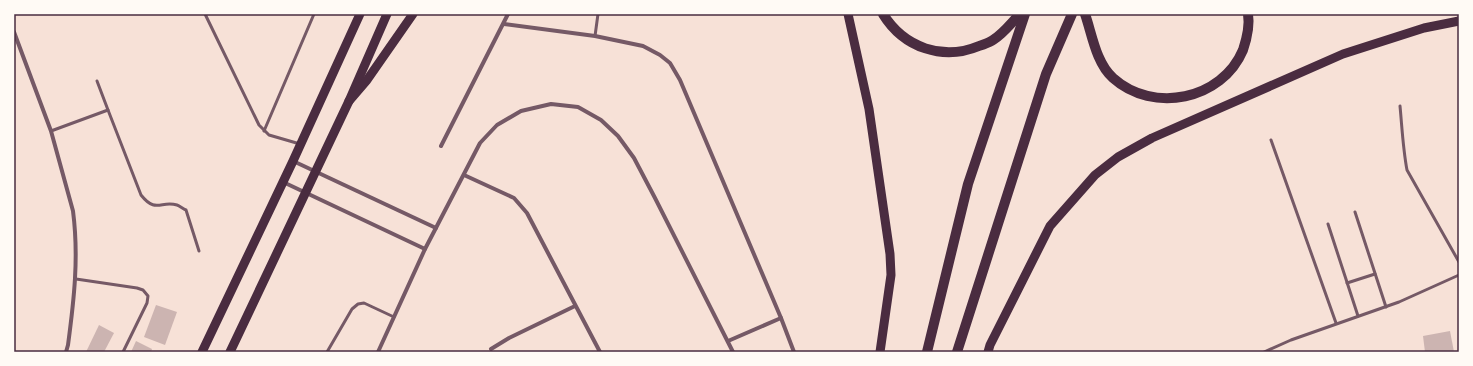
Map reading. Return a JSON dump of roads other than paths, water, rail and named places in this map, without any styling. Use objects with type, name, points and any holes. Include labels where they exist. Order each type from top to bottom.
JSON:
[{"type":"highway","points":[[883,14],[889,24],[916,45],[932,51],[949,53],[967,51],[992,41],[1004,32],[1020,14]]},
{"type":"highway","points":[[927,352],[968,184],[1025,14]]},
{"type":"highway","points":[[957,352],[1046,74],[1072,14]]},
{"type":"highway","points":[[1085,14],[1102,64],[1112,78],[1130,89],[1150,97],[1170,99],[1198,93],[1219,82],[1238,60],[1247,40],[1249,20],[1248,14]]},
{"type":"main road","points":[[202,352],[337,67],[360,14]]},
{"type":"main road","points":[[230,352],[307,193],[387,14]]},
{"type":"main road","points":[[349,101],[367,80],[413,14]]},
{"type":"main road","points":[[848,14],[869,109],[890,254],[891,275],[880,352]]},
{"type":"main road","points":[[988,352],[990,345],[1050,226],[1096,176],[1118,157],[1152,138],[1343,54],[1424,28],[1459,21]]},
{"type":"street","points":[[441,146],[508,14]]},
{"type":"street","points":[[504,24],[595,36],[643,46],[660,55],[670,63],[680,80],[794,352]]},
{"type":"street","points":[[14,32],[50,131],[74,211],[76,279],[66,352]]},
{"type":"street","points":[[378,352],[425,249],[480,143],[497,125],[520,111],[551,104],[578,107],[601,120],[618,136],[634,158],[728,340],[732,352]]},
{"type":"street","points":[[293,161],[436,228]]},
{"type":"street","points":[[464,175],[514,198],[527,213],[600,352]]},
{"type":"street","points":[[283,182],[425,249]]},
{"type":"street","points":[[491,349],[509,338],[575,306]]},
{"type":"street","points":[[728,340],[780,318]]},
{"type":"lane","points":[[205,14],[259,125],[269,136],[300,144]]},
{"type":"lane","points":[[264,131],[314,14]]},
{"type":"lane","points":[[595,36],[598,14]]},
{"type":"lane","points":[[97,81],[141,195],[153,206],[176,205],[186,210],[199,251]]},
{"type":"lane","points":[[1400,106],[1406,170],[1459,262]]},
{"type":"lane","points":[[50,131],[108,110]]},
{"type":"lane","points":[[1271,140],[1336,324]]},
{"type":"lane","points":[[1355,212],[1386,307]]},
{"type":"lane","points":[[1328,224],[1358,316]]},
{"type":"lane","points":[[1347,283],[1375,274]]},
{"type":"lane","points":[[1264,352],[1291,340],[1386,307],[1459,275]]},
{"type":"lane","points":[[76,279],[136,288],[143,290],[148,296],[147,303],[123,352]]},
{"type":"lane","points":[[327,352],[352,309],[358,304],[364,303],[394,317]]}]
